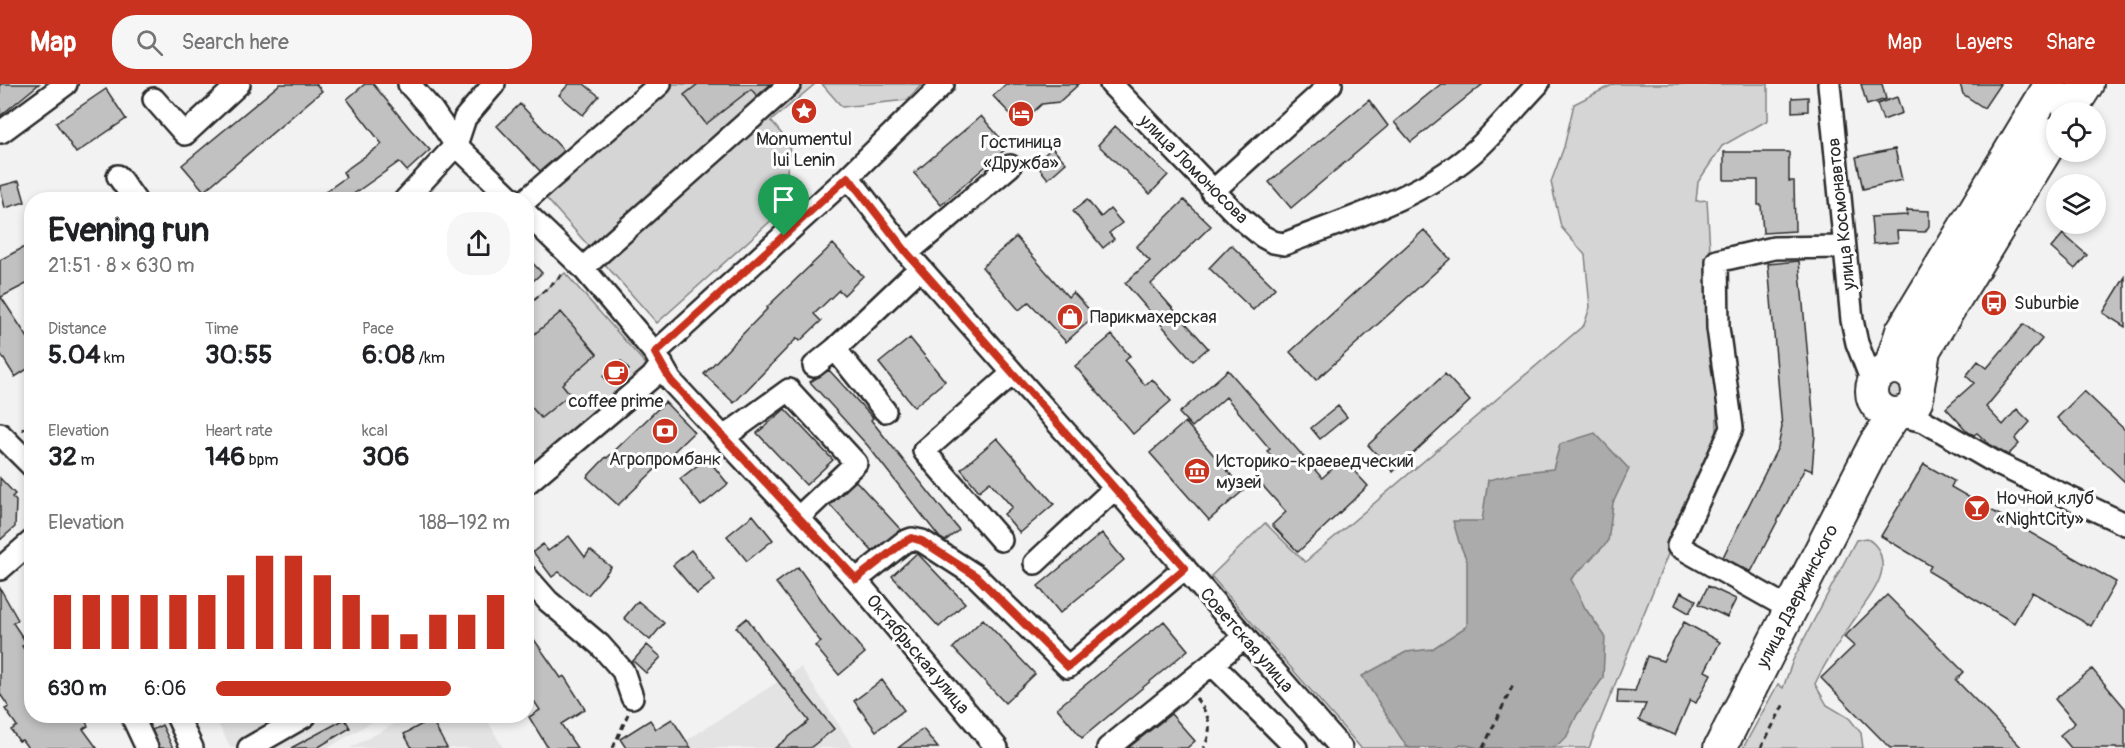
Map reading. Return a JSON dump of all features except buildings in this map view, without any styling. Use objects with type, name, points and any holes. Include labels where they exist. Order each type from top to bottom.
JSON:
[{"type":"highway","name":"улица Дзержинского","points":[[1900,396],[1902,331],[2051,84]]},
{"type":"highway","points":[[2075,102],[2086,84]]},
{"type":"highway","name":"улица Дзержинского","points":[[1720,748],[1924,350],[2046,149]]},
{"type":"street","points":[[1,132],[66,84]]},
{"type":"street","points":[[154,99],[185,134],[239,84]]},
{"type":"street","points":[[409,84],[432,110],[456,145],[505,192]]},
{"type":"street","points":[[412,192],[456,145],[465,118],[494,84]]},
{"type":"street","points":[[534,193],[660,84]]},
{"type":"street","points":[[579,264],[790,84]]},
{"type":"street","points":[[534,477],[652,377],[659,358],[943,84]]},
{"type":"street","name":"улица Ломоносова","points":[[1111,84],[1212,192],[1262,236],[1273,242],[1284,244],[1400,197],[1441,175],[1477,149],[1538,84]]},
{"type":"street","points":[[1212,192],[1331,84]]},
{"type":"street","name":"улица Космонавтов","points":[[1829,84],[1844,247],[1852,320],[1857,343],[1900,396]]},
{"type":"street","points":[[814,366],[836,349],[914,260],[1010,166]]},
{"type":"street","points":[[118,176],[129,192]]},
{"type":"street","name":"Советская улица","points":[[848,177],[914,260],[1341,748]]},
{"type":"street","name":"Октябрьская улица","points":[[534,221],[579,264],[659,358],[671,381],[856,579],[997,748]]},
{"type":"street","points":[[1790,609],[1678,546],[1732,428],[1718,328],[1717,261],[1774,248],[1844,247]]},
{"type":"street","points":[[836,349],[885,411]]},
{"type":"street","points":[[1001,540],[924,451],[1013,373]]},
{"type":"street","points":[[724,437],[789,390],[856,463],[799,517]]},
{"type":"street","points":[[1900,396],[1998,464],[2125,524]]},
{"type":"street","points":[[0,434],[24,458]]},
{"type":"street","points":[[1035,563],[1115,488]]},
{"type":"street","points":[[856,579],[904,542],[912,538],[922,541],[976,576],[1068,667],[1185,568]]},
{"type":"street","points":[[0,569],[24,548]]},
{"type":"street","points":[[534,585],[548,601],[600,645],[623,671],[632,697]]},
{"type":"street","points":[[1108,748],[1245,637]]},
{"type":"street","points":[[1212,664],[1296,748]]},
{"type":"street","points":[[135,723],[147,748]]},
{"type":"street","points":[[180,723],[192,748]]},
{"type":"street","points":[[249,748],[293,723]]},
{"type":"path","points":[[534,301],[579,264]]},
{"type":"path","points":[[1187,684],[1208,715],[1209,737],[1204,748]]},
{"type":"path","points":[[1483,748],[1513,685]]},
{"type":"path","points":[[613,748],[626,722],[632,697]]},
{"type":"path","points":[[1763,746],[1784,704]]},
{"type":"shaded area","points":[[660,84],[815,84],[771,121],[790,144],[783,210],[657,323],[539,190]]},
{"type":"shaded area","points":[[822,84],[922,84],[907,100],[842,107]]},
{"type":"shaded area","points":[[1614,84],[1768,84],[1768,120],[1722,146],[1698,182],[1696,201],[1707,200],[1716,351],[1717,434],[1589,748],[1361,748],[1211,576],[1265,523],[1305,562],[1584,325],[1590,307],[1585,255],[1561,227],[1551,182],[1564,147],[1574,104]]},
{"type":"shaded area","points":[[565,273],[651,370],[534,472],[534,299]]},
{"type":"shaded area","points":[[1894,380],[1902,383],[1905,391],[1902,399],[1894,402],[1886,399],[1883,391],[1886,383]]},
{"type":"shaded area","points":[[1595,433],[1629,469],[1613,503],[1608,542],[1571,579],[1585,608],[1605,636],[1603,678],[1577,715],[1566,738],[1553,748],[1479,748],[1461,744],[1454,748],[1410,748],[1406,746],[1362,676],[1406,652],[1432,649],[1467,626],[1467,561],[1453,521],[1482,521],[1488,480],[1522,472],[1553,469],[1560,444]]},
{"type":"shaded area","points":[[1866,538],[1876,547],[1880,555],[1881,575],[1872,594],[1834,650],[1815,684],[1827,705],[1849,718],[1861,733],[1863,748],[1743,748],[1778,684],[1783,688],[1793,660],[1856,540]]},
{"type":"shaded area","points":[[801,667],[854,748],[675,748]]},
{"type":"shaded area","points":[[218,723],[370,723],[328,748],[231,748]]},
{"type":"shaded area","points":[[396,723],[489,723],[503,748],[350,748]]},
{"type":"place","name":"Monumentul lui Lenin","points":[[804,111]]},
{"type":"place","name":"Гостиница «Дружба»","points":[[1021,114]]},
{"type":"place","name":"Suburbie","points":[[1994,303]]},
{"type":"place","name":"Парикмахерская","points":[[1070,317]]},
{"type":"place","name":"coffee prime","points":[[616,373]]},
{"type":"place","name":"Агропромбанк","points":[[665,431]]},
{"type":"place","name":"Историко-краеведческий музей","points":[[1197,471]]},
{"type":"place","name":"Ночной клуб «NightCity»","points":[[1977,508]]},
{"type":"route","points":[[848,177],[907,253],[1185,568],[1068,667],[976,576],[922,541],[912,538],[904,542],[856,579],[671,381],[655,353],[784,236],[848,177]]}]
